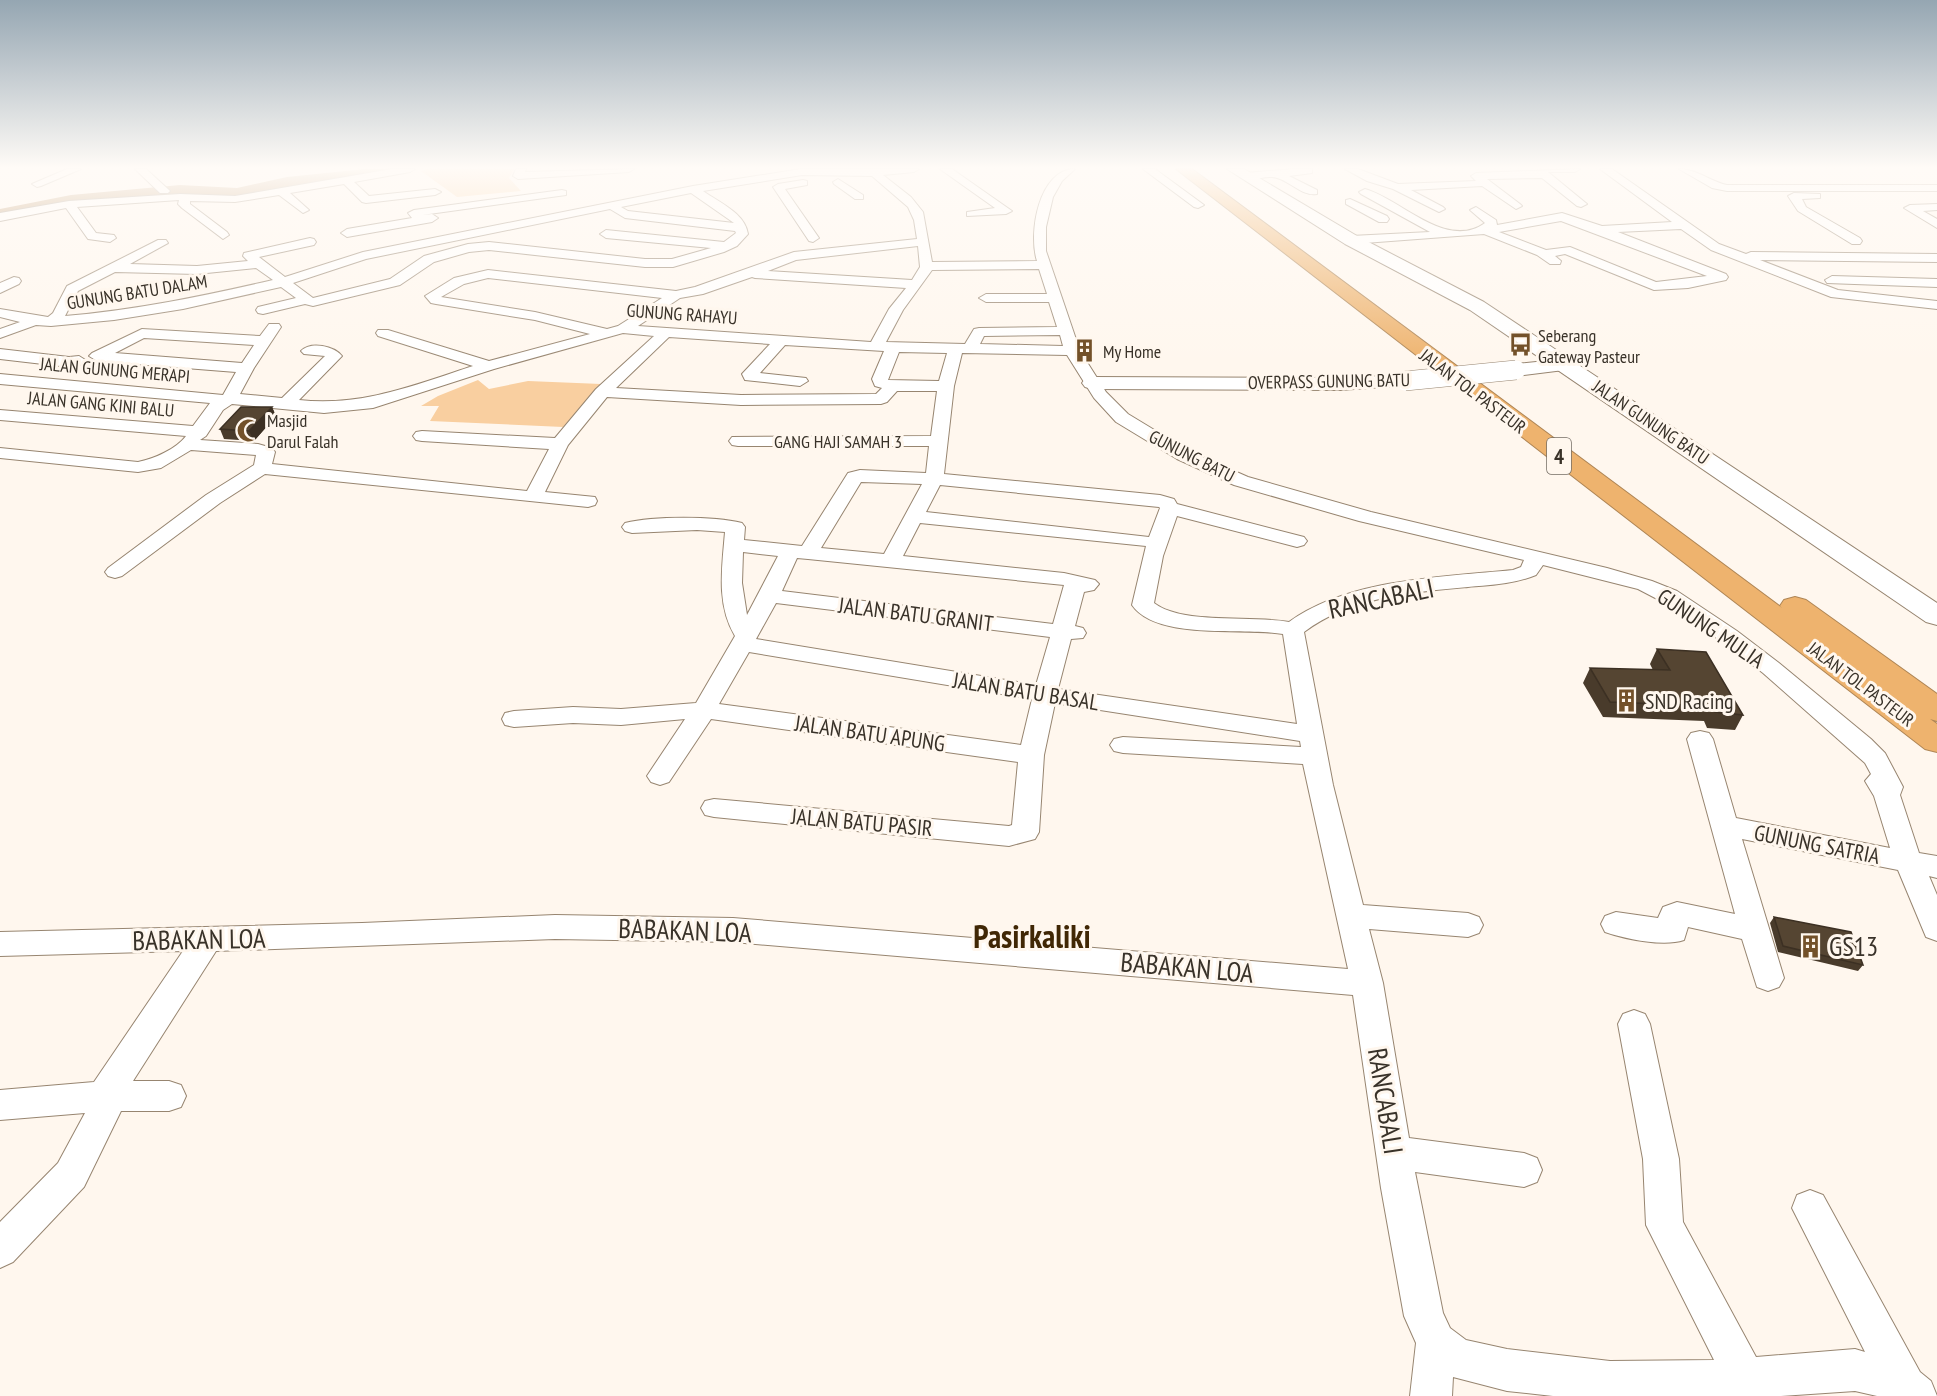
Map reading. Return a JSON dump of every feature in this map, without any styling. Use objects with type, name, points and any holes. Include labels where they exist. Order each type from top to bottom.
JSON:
[{"type":"highway","name":"JALAN TOL PASTEUR","points":[[1269,234],[1937,741]]},
{"type":"highway","name":"JALAN TOL PASTEUR","points":[[1291,234],[1937,710]]},
{"type":"main road","name":"JALAN GUNUNG BATU","points":[[1341,234],[1477,306],[1937,616]]},
{"type":"street","points":[[91,234],[110,238]]},
{"type":"street","points":[[347,234],[358,253],[363,256]]},
{"type":"street","name":"GUNUNG BATU DALAM","points":[[0,313],[34,321],[51,322],[114,316],[193,303],[283,282],[363,256],[469,234]]},
{"type":"street","points":[[262,310],[306,300],[323,301],[391,284],[429,259],[485,246],[636,262],[673,263],[727,246],[742,234]]},
{"type":"street","points":[[810,234],[813,238]]},
{"type":"street","points":[[876,346],[896,309],[924,274],[926,266],[921,234]]},
{"type":"street","name":"GUNUNG BATU","points":[[1039,234],[1040,251],[1072,351],[1092,383],[1122,418],[1183,455],[1241,481],[1343,511],[1536,558]]},
{"type":"street","points":[[1412,234],[1417,237]]},
{"type":"street","points":[[1351,240],[1468,234]]},
{"type":"street","points":[[1470,234],[1503,250]]},
{"type":"street","points":[[1500,234],[1564,265]]},
{"type":"street","points":[[1543,254],[1566,250],[1654,286],[1721,278],[1610,234]]},
{"type":"street","points":[[1695,234],[1707,243],[1737,256],[1836,294],[1937,305]]},
{"type":"street","points":[[1844,234],[1856,241]]},
{"type":"street","points":[[573,254],[602,236],[727,246]]},
{"type":"street","points":[[306,300],[249,256],[310,242]]},
{"type":"street","points":[[604,333],[535,316],[432,298],[432,296],[459,281],[488,274],[676,295],[698,291],[794,256],[828,250],[922,242]]},
{"type":"street","points":[[51,322],[59,315],[72,289],[162,243]]},
{"type":"street","points":[[1654,251],[1707,243]]},
{"type":"street","points":[[1737,256],[1937,258]]},
{"type":"street","points":[[780,262],[795,277]]},
{"type":"street","points":[[113,268],[197,270],[257,264]]},
{"type":"street","points":[[926,266],[1044,264]]},
{"type":"street","points":[[1740,273],[1770,269]]},
{"type":"street","points":[[749,274],[915,284]]},
{"type":"street","points":[[1811,279],[1937,283]]},
{"type":"street","points":[[0,289],[14,281]]},
{"type":"street","points":[[623,329],[676,295]]},
{"type":"street","points":[[986,298],[1054,298]]},
{"type":"street","points":[[0,334],[34,321],[66,302]]},
{"type":"street","points":[[103,331],[115,324],[114,316]]},
{"type":"street","points":[[0,453],[145,467],[161,461],[194,438],[217,406],[227,400],[274,327]]},
{"type":"street","name":"GUNUNG RAHAYU","points":[[227,400],[324,408],[377,402],[489,366],[623,329],[780,342],[1072,351]]},
{"type":"street","points":[[891,560],[934,479],[937,441],[946,386],[963,347],[979,333],[1065,331]]},
{"type":"street","points":[[246,368],[97,356],[142,333],[265,341]]},
{"type":"street","points":[[382,333],[489,366]]},
{"type":"street","points":[[533,497],[560,444],[602,392],[665,333]]},
{"type":"street","points":[[780,342],[750,374],[751,377],[800,381]]},
{"type":"street","points":[[893,347],[880,379],[881,383],[892,386],[946,386]]},
{"type":"street","points":[[286,404],[334,356],[329,352],[309,351]]},
{"type":"street","points":[[0,354],[79,361]]},
{"type":"street","name":"OVERPASS GUNUNG BATU","points":[[1092,383],[1340,384],[1405,381],[1565,365]]},
{"type":"street","name":"JALAN GUNUNG MERAPI","points":[[0,379],[227,400]]},
{"type":"street","points":[[602,392],[741,400],[881,399],[892,386]]},
{"type":"street","name":"JALAN GANG KINI BALU","points":[[0,415],[194,438],[258,449],[266,452],[262,468]]},
{"type":"street","points":[[422,436],[560,444]]},
{"type":"street","name":"GANG HAJI SAMAH 3","points":[[738,441],[937,441]]},
{"type":"street","points":[[116,572],[213,499],[262,468],[588,501]]},
{"type":"street","points":[[660,776],[707,711],[769,596],[854,477],[934,479],[1160,501],[1167,503],[1170,508],[1297,541]]},
{"type":"street","points":[[1170,508],[1155,542],[1145,587],[1143,605],[1148,611],[1167,618],[1210,624],[1264,625],[1293,630]]},
{"type":"street","points":[[915,518],[1142,541]]},
{"type":"street","points":[[632,527],[697,525],[735,527],[732,577],[737,625],[744,640]]},
{"type":"street","points":[[734,545],[891,560],[1076,582],[1069,632],[1031,754]]},
{"type":"street","name":"RANCABALI","points":[[1436,1342],[1424,1316],[1394,1153],[1367,983],[1312,745],[1293,630],[1304,619],[1324,608],[1350,600],[1427,585],[1516,576],[1529,571],[1536,558]]},
{"type":"street","name":"GUNUNG MULIA","points":[[1536,558],[1600,572],[1645,585],[1669,596],[1729,636],[1771,668],[1862,745],[1879,784],[1887,795],[1908,861],[1937,929]]},
{"type":"street","name":"JALAN BATU GRANIT","points":[[769,596],[1069,632]]},
{"type":"street","name":"JALAN BATU BASAL","points":[[744,640],[1312,745]]},
{"type":"street","name":"JALAN BATU APUNG","points":[[513,719],[573,715],[621,717],[707,711],[1031,754]]},
{"type":"street","name":"GUNUNG SATRIA","points":[[1700,739],[1768,978]]},
{"type":"street","points":[[1124,745],[1312,745]]},
{"type":"street","name":"JALAN BATU PASIR","points":[[714,808],[1009,836],[1025,832],[1031,754]]},
{"type":"street","name":"GUNUNG SATRIA","points":[[1725,826],[1937,867]]},
{"type":"street","points":[[1616,924],[1673,932],[1673,915],[1677,913],[1754,930]]},
{"type":"street","points":[[1351,916],[1468,925]]},
{"type":"street","name":"BABAKAN LOA","points":[[0,944],[555,927],[733,930],[1367,983]]},
{"type":"street","points":[[0,1249],[71,1175],[107,1097],[208,938]]},
{"type":"street","points":[[1634,1024],[1661,1159],[1665,1225],[1745,1377]]},
{"type":"street","points":[[0,1105],[107,1097],[169,1096]]},
{"type":"street","points":[[1394,1153],[1524,1170]]},
{"type":"street","points":[[1810,1208],[1911,1392]]},
{"type":"street","points":[[1436,1342],[1457,1358],[1507,1370],[1610,1382],[1704,1381],[1855,1370],[1884,1377],[1911,1392]]},
{"type":"street","points":[[1431,1396],[1436,1342]]},
{"type":"shaded area","points":[[478,380],[489,389],[528,381],[601,384],[563,427],[430,421],[439,406],[421,406],[438,396]]},
{"type":"building","points":[[241,407],[272,407],[249,431],[220,429]]},
{"type":"building","points":[[1657,649],[1706,652],[1743,715],[1715,712],[1711,706],[1610,702],[1590,668],[1670,670]]},
{"type":"building","name":"GS13","points":[[1774,917],[1851,932],[1863,965],[1783,946]]},
{"type":"place","name":"Seberang Gateway Pasteur","points":[[1520,345]]},
{"type":"place","name":"My Home","points":[[1085,351]]},
{"type":"place","name":"Masjid Darul Falah","points":[[249,430]]},
{"type":"place","name":"SND Racing","points":[[1627,701]]},
{"type":"place","name":"GS13","points":[[1811,946]]},
{"type":"district","name":"Pasirkaliki","points":[[1032,936]]}]
